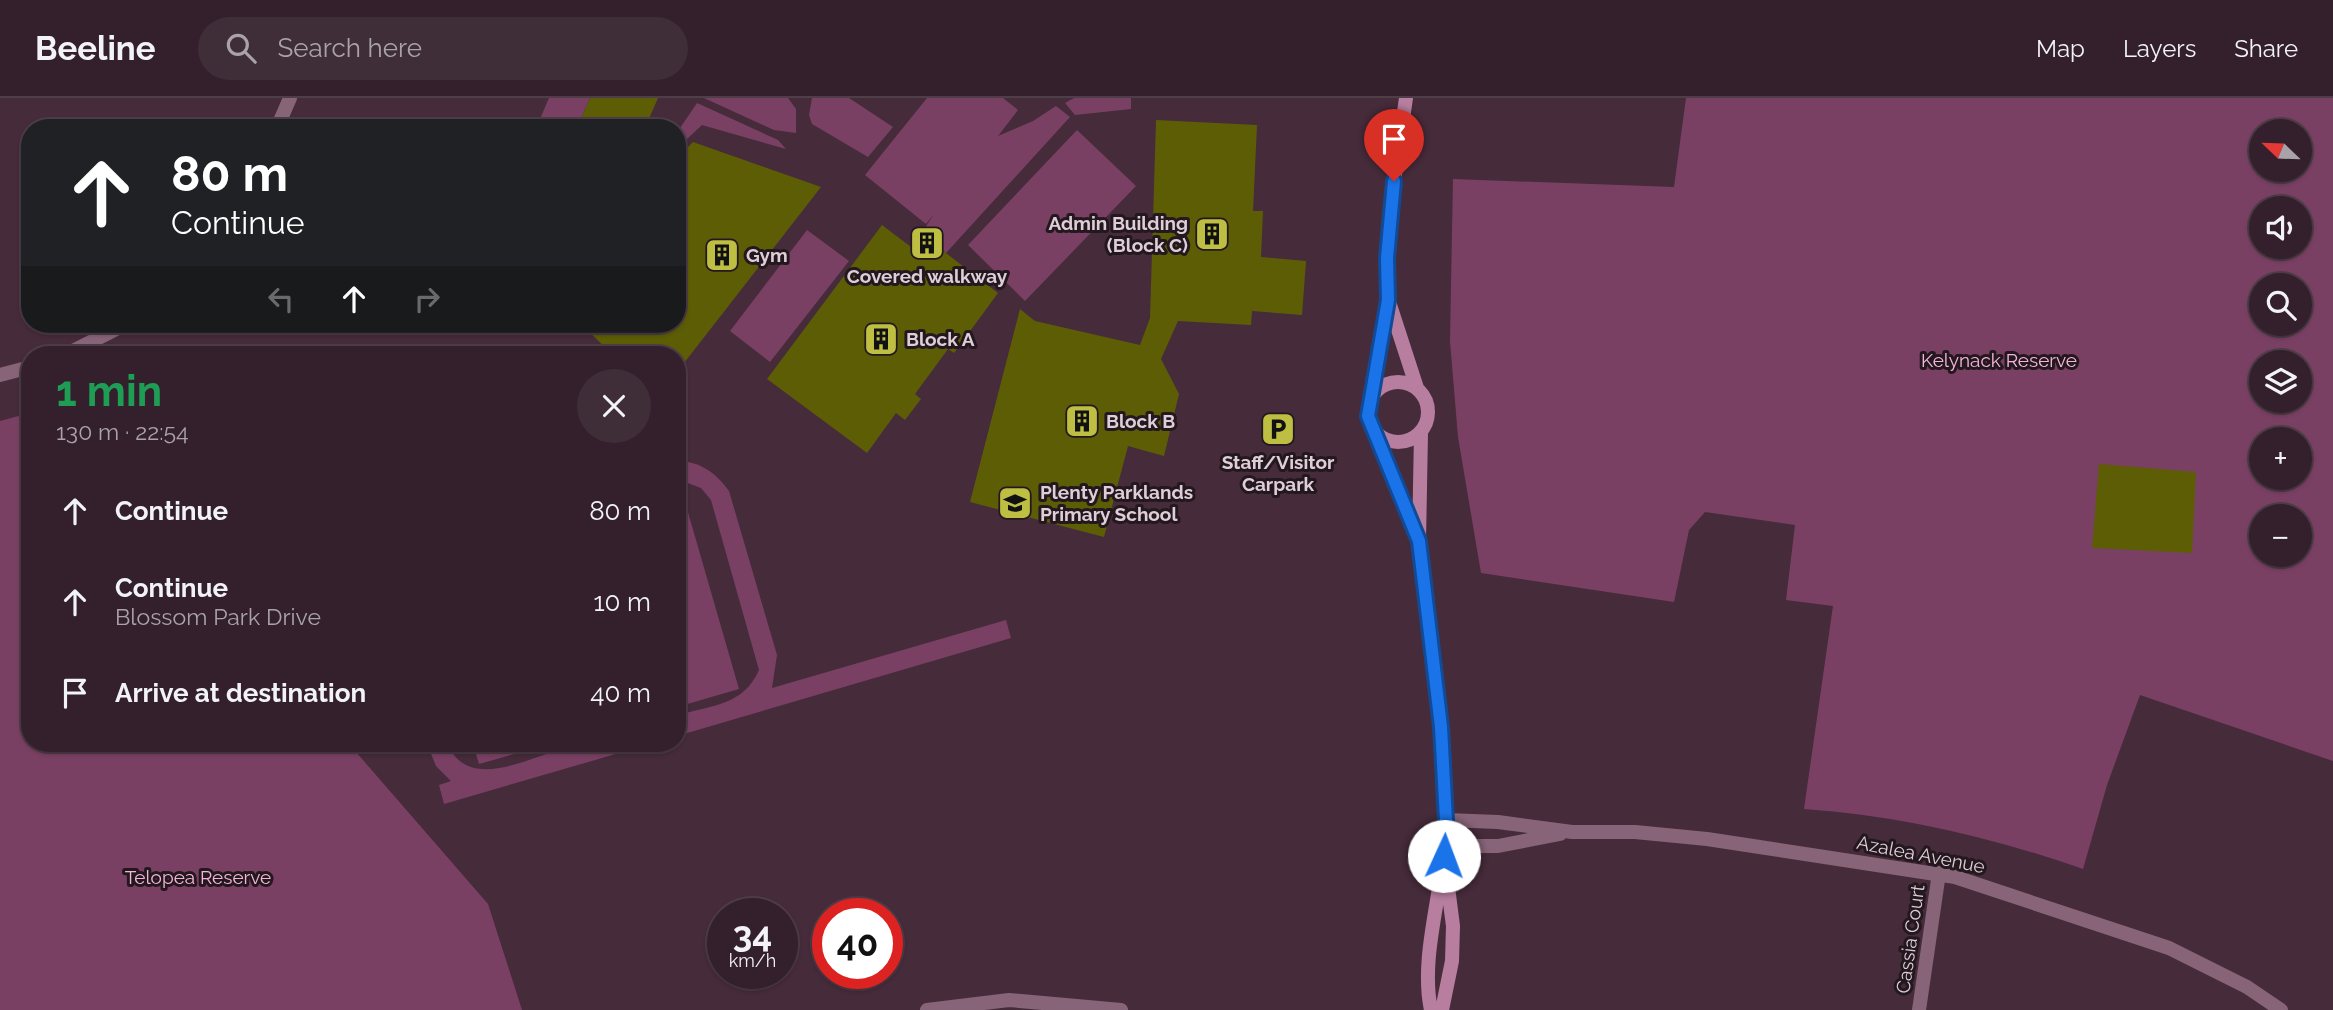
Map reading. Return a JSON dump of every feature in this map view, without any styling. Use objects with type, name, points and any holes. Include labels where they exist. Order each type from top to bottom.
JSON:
[{"type":"street","points":[[281,119],[290,98]]},
{"type":"street","points":[[1406,98],[1394,181],[1387,258],[1388,300],[1368,416],[1419,541]]},
{"type":"street","points":[[1388,300],[1417,388],[1429,409],[1420,433],[1419,541],[1441,727],[1446,820],[1429,964],[1428,996],[1431,1010]]},
{"type":"street","points":[[83,346],[108,333]]},
{"type":"street","points":[[0,375],[21,369]]},
{"type":"street","points":[[1372,396],[1378,389],[1397,382],[1417,388]]},
{"type":"street","points":[[1376,433],[1394,442],[1413,439],[1420,433]]},
{"type":"street","name":"Azalea Avenue","points":[[1446,820],[1498,821],[1572,832],[1635,832],[1707,839],[1939,873],[1994,888],[2169,948],[2247,987],[2281,1010]]},
{"type":"street","name":"Azalea Avenue","points":[[1444,851],[1498,846],[1572,832]]},
{"type":"street","points":[[1441,1010],[1452,961],[1453,926],[1444,851]]},
{"type":"street","name":"Cassia Court","points":[[1919,1010],[1939,873]]},
{"type":"street","points":[[927,1010],[1009,1000],[1121,1010]]},
{"type":"green space","points":[[549,98],[590,98],[581,119],[540,119]]},
{"type":"green space","points":[[704,98],[788,98],[796,109],[796,133],[774,130]]},
{"type":"green space","points":[[812,98],[849,98],[893,127],[868,157],[812,124],[809,115]]},
{"type":"green space","points":[[927,98],[1003,98],[1018,110],[998,136],[1033,121],[1056,106],[1070,117],[946,253],[921,234],[934,214],[926,224],[865,175]]},
{"type":"green space","points":[[1074,98],[1131,98],[1131,109],[1075,115],[1065,103]]},
{"type":"green space","name":"Kelynack Reserve","points":[[1686,98],[2333,98],[2333,761],[2140,695],[2107,785],[2083,869],[2014,847],[1945,830],[1876,817],[1804,809],[1833,606],[1786,600],[1795,525],[1705,512],[1689,530],[1674,602],[1481,573],[1458,437],[1450,341],[1453,179],[1674,187]]},
{"type":"green space","points":[[697,103],[778,140],[786,149],[702,125],[687,139],[686,119]]},
{"type":"green space","points":[[1077,130],[1136,186],[1025,301],[968,245]]},
{"type":"green space","points":[[807,230],[849,261],[770,362],[730,331]]},
{"type":"green space","name":"Telopea Reserve","points":[[21,415],[21,752],[356,752],[488,904],[522,1010],[0,1010],[0,421]]},
{"type":"green space","points":[[686,462],[707,469],[729,491],[777,655],[772,688],[1006,620],[1011,638],[686,733],[686,713],[714,706],[735,697],[753,682],[759,670],[711,500],[701,488],[686,482]]},
{"type":"green space","points":[[686,505],[739,689],[686,704]]},
{"type":"green space","points":[[430,752],[453,752],[458,760],[472,767],[488,769],[507,767],[552,752],[623,752],[444,804],[439,785],[451,781],[436,766]]},
{"type":"green space","points":[[475,752],[521,752],[479,764]]},
{"type":"building","points":[[590,98],[658,98],[649,119],[581,119]]},
{"type":"building","points":[[1156,120],[1257,125],[1253,211],[1263,211],[1261,257],[1306,261],[1302,315],[1252,311],[1251,325],[1178,321],[1161,359],[1179,394],[1164,456],[1128,446],[1104,537],[970,502],[1020,309],[1035,321],[1140,345],[1150,318]]},
{"type":"building","name":"Gym","points":[[693,142],[821,187],[686,360],[686,346],[604,346],[590,333],[686,333],[686,149]]},
{"type":"building","name":"Block A","points":[[882,225],[915,250],[925,237],[998,293],[954,353],[948,349],[915,394],[921,399],[905,420],[896,413],[867,453],[767,379]]},
{"type":"building","points":[[2099,464],[2196,472],[2192,553],[2092,548]]},
{"type":"place","name":"Admin Building (Block C)","points":[[1212,234]]},
{"type":"place","name":"Covered walkway","points":[[927,243]]},
{"type":"place","name":"Gym","points":[[722,255]]},
{"type":"place","name":"Block A","points":[[881,339]]},
{"type":"place","name":"Block B","points":[[1082,421]]},
{"type":"place","name":"Staff/Visitor Carpark","points":[[1278,429]]},
{"type":"place","name":"Plenty Parklands Primary School","points":[[1015,503]]},
{"type":"route","points":[[1394,181],[1387,258],[1388,300],[1368,416],[1419,541],[1441,727],[1446,820],[1444,856]]}]
